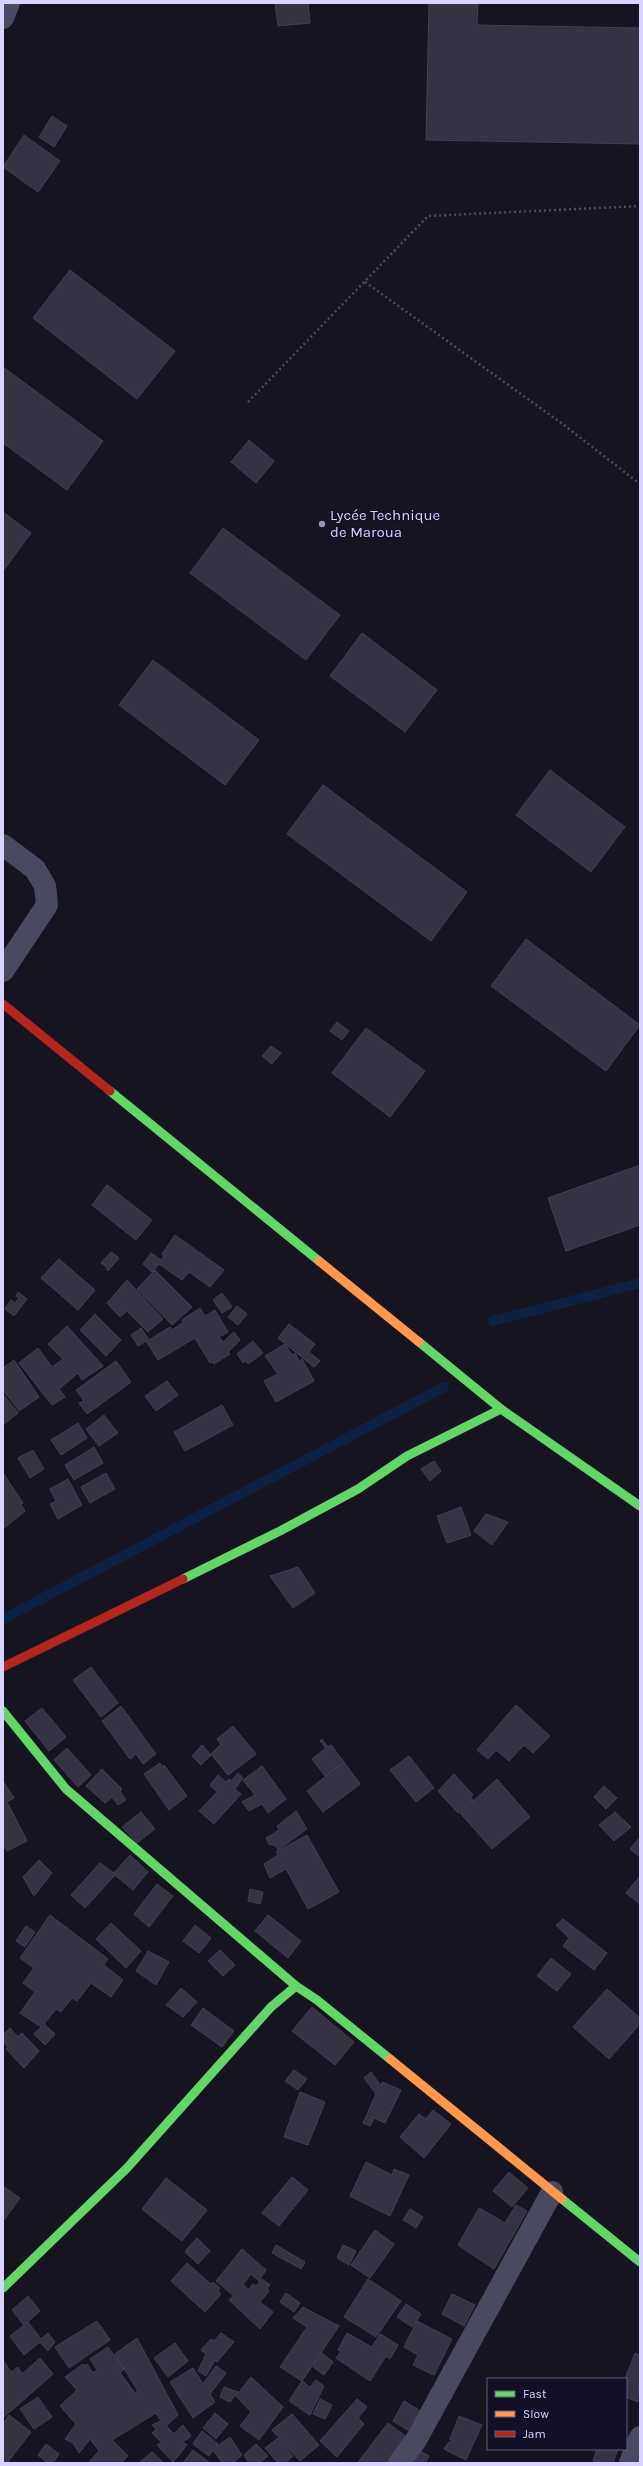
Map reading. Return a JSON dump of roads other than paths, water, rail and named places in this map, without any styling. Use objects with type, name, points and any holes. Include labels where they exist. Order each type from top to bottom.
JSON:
[{"type":"street","points":[[3,18],[9,3]]},
{"type":"street","points":[[3,845],[35,869],[45,886],[47,905],[3,971]]},
{"type":"street","points":[[3,1004],[501,1409],[640,1506]]},
{"type":"street","points":[[3,1667],[280,1531],[358,1489],[407,1456],[501,1409]]},
{"type":"street","points":[[3,1711],[66,1789],[296,1986],[317,2000],[640,2262]]},
{"type":"street","points":[[3,2288],[127,2168],[271,2008],[296,1986]]},
{"type":"street","points":[[399,2463],[416,2440],[552,2192]]},
{"type":"street","points":[[630,2463],[640,2437]]},
{"type":"waterway","points":[[493,1321],[640,1283]]},
{"type":"waterway","points":[[3,1619],[444,1387]]},
{"type":"place","name":"Lycée Technique de Maroua","points":[[322,524]]}]
